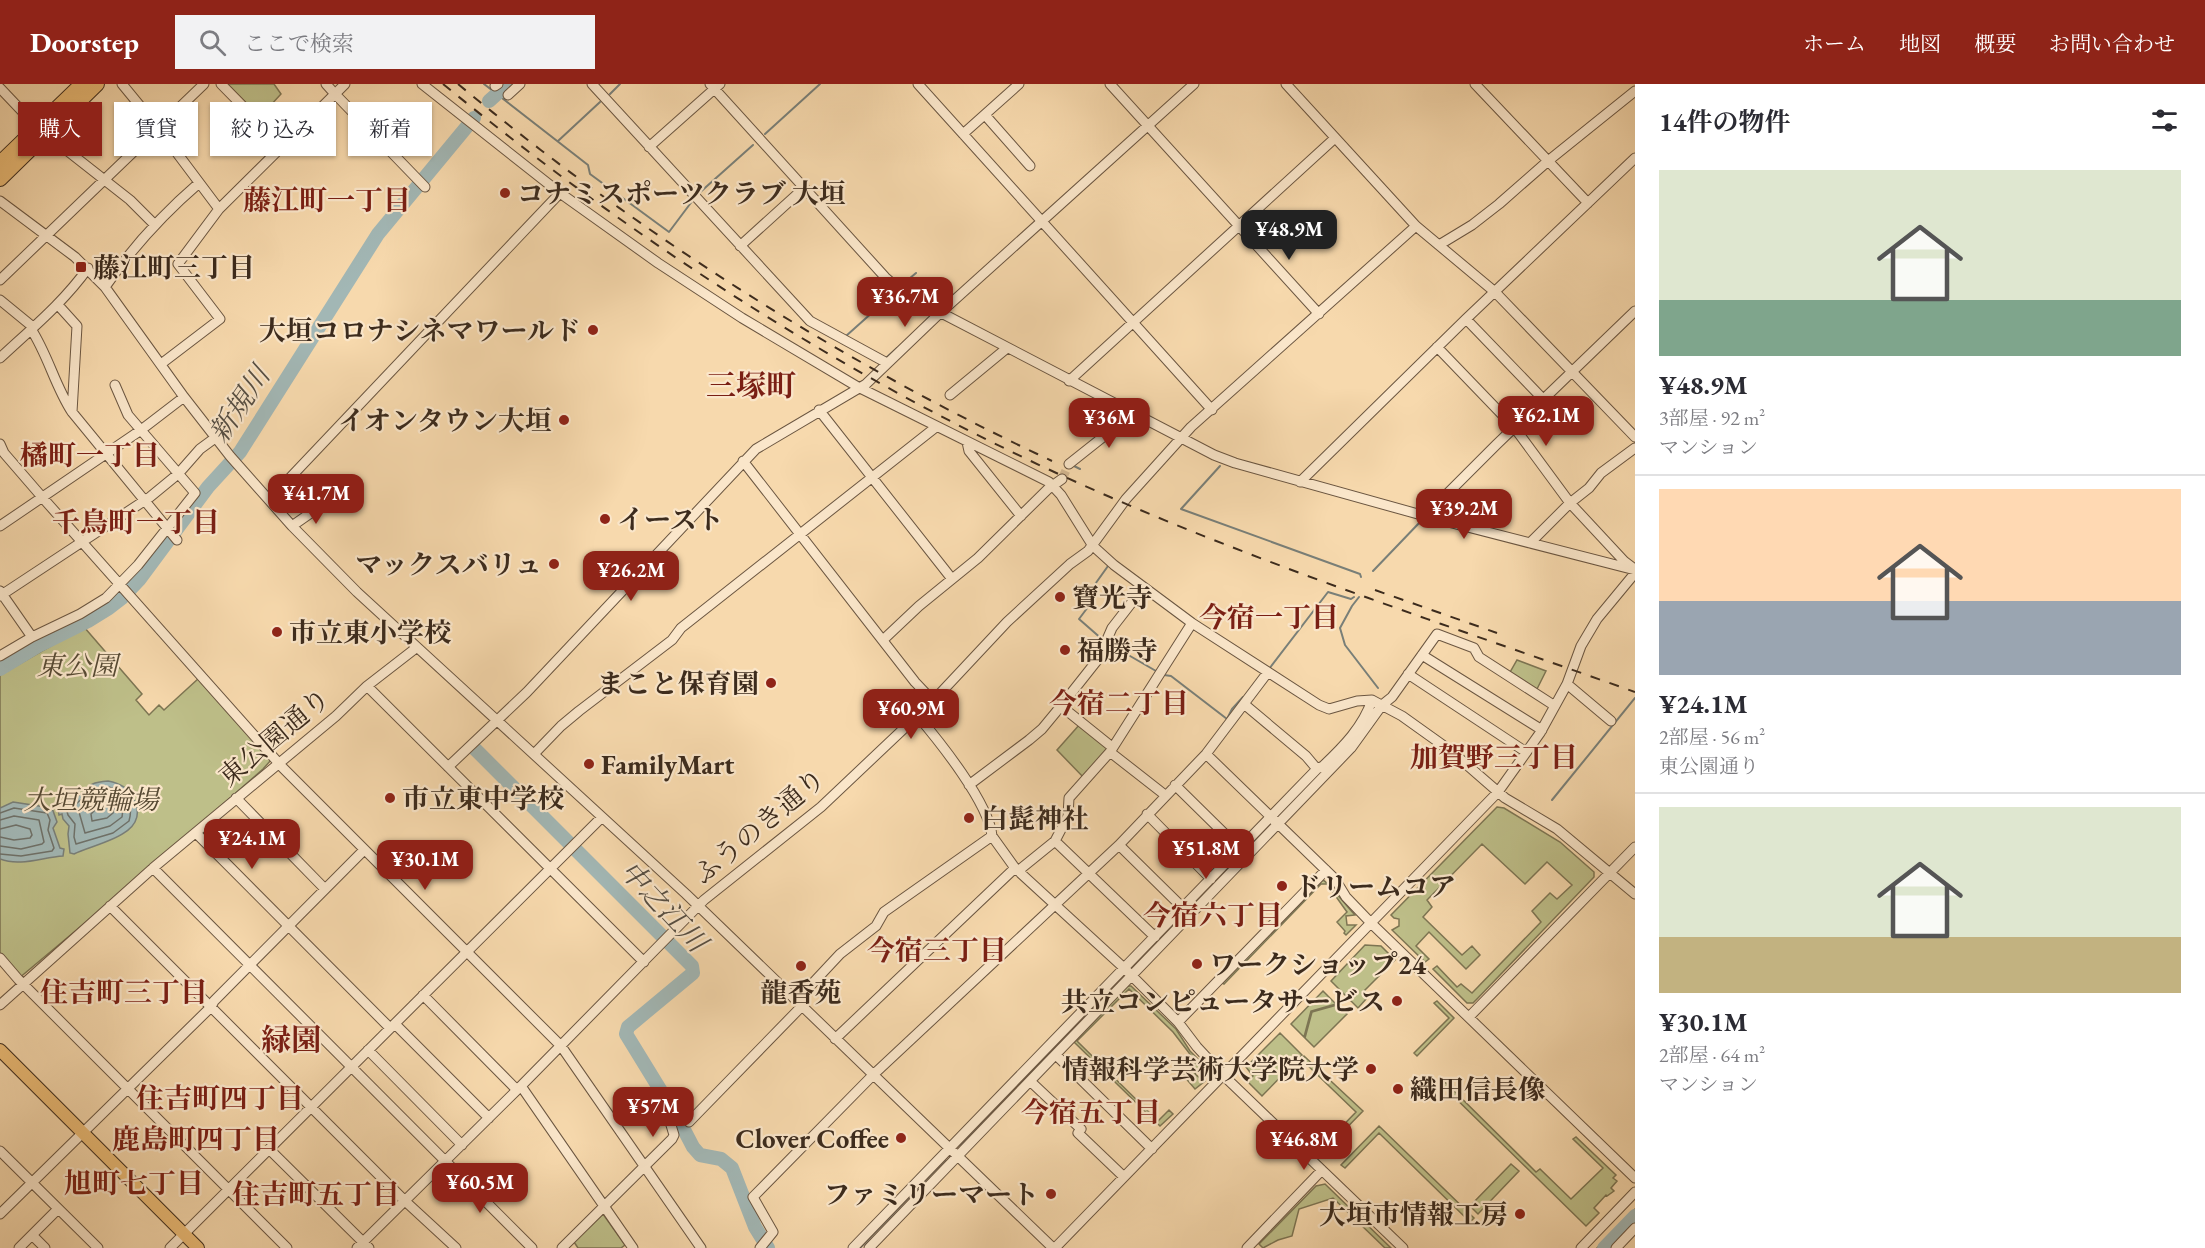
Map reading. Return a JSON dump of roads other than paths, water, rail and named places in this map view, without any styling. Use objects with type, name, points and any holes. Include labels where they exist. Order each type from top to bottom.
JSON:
[{"type":"highway","points":[[66,102],[82,84]]},
{"type":"highway","points":[[78,102],[97,84]]},
{"type":"highway","points":[[0,163],[18,149]]},
{"type":"highway","points":[[0,178],[19,156]]},
{"type":"main road","points":[[0,1050],[198,1248]]},
{"type":"street","points":[[87,102],[106,84]]},
{"type":"street","points":[[122,84],[137,102]]},
{"type":"street","points":[[186,102],[204,84]]},
{"type":"street","points":[[221,84],[239,102]]},
{"type":"street","points":[[326,84],[424,187]]},
{"type":"street","points":[[327,102],[345,84]]},
{"type":"street","points":[[422,84],[560,193],[742,318],[858,387],[1043,478],[1061,495],[1093,546],[1143,588],[1192,623],[1329,709],[1357,701],[1372,700],[1402,716],[1436,740],[1515,805],[1557,829],[1583,849],[1608,874],[1635,894]]},
{"type":"street","points":[[508,95],[520,84]]},
{"type":"street","points":[[592,84],[810,321],[887,363]]},
{"type":"street","points":[[918,84],[1212,410]]},
{"type":"street","points":[[963,134],[1020,84]]},
{"type":"street","points":[[1110,84],[1318,314]]},
{"type":"street","points":[[448,766],[527,692],[756,449],[866,384],[940,313],[1194,84]]},
{"type":"street","points":[[1286,84],[1416,226],[1495,292],[1635,437]]},
{"type":"street","points":[[1475,84],[1588,203]]},
{"type":"street","points":[[649,147],[715,86],[804,188],[896,287],[940,313],[1180,439],[1235,463],[1635,571]]},
{"type":"street","points":[[0,88],[18,106]]},
{"type":"street","points":[[1439,245],[1472,225],[1499,204],[1635,91]]},
{"type":"street","points":[[985,115],[1030,166]]},
{"type":"street","points":[[1069,381],[1335,138]]},
{"type":"street","points":[[75,156],[130,200],[154,225]]},
{"type":"street","points":[[0,280],[131,156]]},
{"type":"street","points":[[179,156],[219,209]]},
{"type":"street","points":[[161,364],[220,319],[178,264],[219,209],[270,156]]},
{"type":"street","points":[[1300,482],[1635,158]]},
{"type":"street","points":[[105,287],[154,225],[199,183]]},
{"type":"street","points":[[740,246],[804,188]]},
{"type":"street","points":[[269,500],[560,193]]},
{"type":"street","points":[[0,201],[48,235],[88,268],[105,287],[184,397],[233,460],[292,526],[357,592],[699,906],[1052,1247],[1224,1076],[1498,792],[1542,730],[1566,684],[1581,646],[1597,619],[1635,571]]},
{"type":"street","name":"ふうのき通り","points":[[363,1246],[699,906],[821,807],[933,701],[1007,622],[1093,546],[1126,499],[1191,427],[1416,226]]},
{"type":"street","points":[[0,358],[75,287],[88,268]]},
{"type":"street","points":[[0,300],[32,328],[41,344],[61,395],[72,412],[177,540]]},
{"type":"street","points":[[57,305],[77,326],[72,412]]},
{"type":"street","points":[[1425,516],[1635,311]]},
{"type":"street","points":[[1466,319],[1543,399]]},
{"type":"street","points":[[1437,347],[1514,427],[1570,503],[1635,571]]},
{"type":"street","points":[[950,395],[1007,348]]},
{"type":"street","points":[[0,656],[106,598],[121,585],[169,529],[195,493],[128,415],[115,385]]},
{"type":"street","points":[[0,526],[141,430],[184,397]]},
{"type":"street","points":[[819,410],[952,579]]},
{"type":"street","points":[[1069,464],[1132,414]]},
{"type":"street","points":[[534,754],[570,718],[672,640],[681,628],[936,427]]},
{"type":"street","points":[[32,637],[1,594],[145,501],[178,474],[200,449],[215,438]]},
{"type":"street","points":[[967,442],[969,451],[1021,516]]},
{"type":"street","points":[[1530,543],[1570,503],[1589,488],[1601,473],[1635,448]]},
{"type":"street","points":[[1,451],[278,763],[561,1046],[701,1248]]},
{"type":"street","points":[[743,461],[933,701]]},
{"type":"street","points":[[883,640],[1062,479]]},
{"type":"street","points":[[292,526],[325,503]]},
{"type":"street","points":[[969,785],[1042,729],[1099,658],[1112,628],[1143,588]]},
{"type":"street","points":[[836,1039],[1016,869],[1055,841],[1068,816],[1069,798],[1111,749],[1192,623]]},
{"type":"street","points":[[869,1248],[1360,738],[1382,705],[1392,697],[1437,634],[1474,648],[1479,657],[1555,706]]},
{"type":"street","name":"東公園通り","points":[[0,1005],[153,868],[336,716],[367,686],[416,648]]},
{"type":"street","points":[[1422,655],[1542,730]]},
{"type":"street","points":[[760,1248],[773,1232],[753,1197],[873,1075],[1119,845],[1206,754],[1268,672]]},
{"type":"street","points":[[1408,674],[1526,752]]},
{"type":"street","points":[[1566,684],[1611,721]]},
{"type":"street","points":[[367,686],[644,962]]},
{"type":"street","points":[[853,1248],[1270,817],[1351,738],[1369,710],[1372,700]]},
{"type":"street","points":[[1244,704],[1306,756],[1317,769]]},
{"type":"street","points":[[1061,706],[1165,795]]},
{"type":"street","points":[[916,715],[936,738],[969,785],[991,828],[992,836],[1016,869],[1124,968],[1178,1022],[1224,1076],[1403,1248]]},
{"type":"street","points":[[1206,754],[1335,879],[1346,897],[1372,924],[1635,1178]]},
{"type":"street","points":[[1175,785],[1240,849]]},
{"type":"street","points":[[237,798],[325,889]]},
{"type":"street","points":[[1147,814],[1211,879]]},
{"type":"street","points":[[170,1248],[549,867],[602,817]]},
{"type":"street","points":[[196,833],[288,926],[489,1118]]},
{"type":"street","points":[[689,1122],[800,1003],[840,954],[876,926],[884,912],[992,836]]},
{"type":"street","points":[[1055,841],[1155,937]]},
{"type":"street","points":[[1119,845],[1183,908]]},
{"type":"street","points":[[1469,1017],[1635,847]]},
{"type":"street","points":[[0,1214],[211,1007],[214,1001],[364,849]]},
{"type":"street","points":[[153,868],[532,1248]]},
{"type":"street","points":[[1178,1022],[1326,870]]},
{"type":"street","points":[[110,906],[405,1201],[456,1248]]},
{"type":"street","points":[[0,958],[287,1248]]},
{"type":"street","points":[[423,995],[519,1088],[633,1248]]},
{"type":"street","points":[[368,1050],[462,1145]]},
{"type":"street","points":[[1056,1055],[1152,1149]]},
{"type":"street","points":[[1030,1081],[1081,1129],[1078,1133],[1124,1177]]},
{"type":"street","points":[[562,1248],[674,1135],[667,1112]]},
{"type":"street","points":[[269,1149],[363,1246]]},
{"type":"street","points":[[0,1151],[98,1248]]},
{"type":"street","points":[[1247,1248],[1322,1170]]},
{"type":"street","points":[[1581,1248],[1635,1192]]},
{"type":"street","points":[[20,1248],[58,1209]]},
{"type":"street","points":[[1616,1248],[1635,1228]]},
{"type":"street","points":[[32,1236],[45,1248]]},
{"type":"water","points":[[108,781],[124,787],[132,795],[137,812],[135,822],[128,830],[107,842],[74,854],[70,853],[69,826],[62,814],[59,815],[60,805],[79,796],[94,783]]},
{"type":"water","points":[[13,802],[52,808],[57,822],[53,828],[60,848],[64,849],[63,856],[23,862],[0,859],[0,808]]},
{"type":"waterway","points":[[484,84],[588,165],[590,174],[669,232],[693,200]]},
{"type":"waterway","name":"新規川","points":[[489,101],[508,84]]},
{"type":"waterway","points":[[610,94],[620,84]]},
{"type":"waterway","points":[[765,134],[820,84]]},
{"type":"waterway","points":[[558,141],[600,102]]},
{"type":"waterway","name":"新規川","points":[[0,669],[109,608],[139,580],[208,487],[240,452],[378,234],[474,118]]},
{"type":"waterway","points":[[697,195],[753,145]]},
{"type":"waterway","points":[[903,284],[916,273]]},
{"type":"waterway","points":[[846,336],[893,294]]},
{"type":"waterway","points":[[886,358],[897,348]]},
{"type":"waterway","points":[[1072,465],[1080,469]]},
{"type":"waterway","points":[[1220,466],[1181,509],[1360,574],[1361,577]]},
{"type":"waterway","points":[[1373,571],[1421,521]]},
{"type":"waterway","points":[[1103,640],[1079,619],[1094,599],[1088,594],[1108,566]]},
{"type":"waterway","points":[[1269,669],[1328,592],[1351,599],[1354,597]]},
{"type":"waterway","points":[[1359,597],[1340,628],[1345,645],[1378,688]]},
{"type":"waterway","points":[[1111,645],[1156,671]]},
{"type":"waterway","points":[[1164,675],[1171,676],[1227,719],[1232,709],[1243,697]]},
{"type":"waterway","points":[[1552,800],[1635,698]]},
{"type":"waterway","name":"中之江川","points":[[474,748],[692,966],[693,973],[628,1027],[626,1034],[693,1147],[700,1155],[721,1159],[732,1168],[755,1227],[768,1248]]},
{"type":"waterway","points":[[1218,879],[1252,845]]},
{"type":"waterway","points":[[1131,969],[1212,885]]},
{"type":"waterway","points":[[1048,1054],[1122,979]]},
{"type":"waterway","points":[[960,1145],[1042,1061]]},
{"type":"waterway","points":[[860,1248],[945,1160]]},
{"type":"waterway","points":[[1604,1248],[1635,1216]]},
{"type":"tunnel","points":[[1062,479],[1069,464]]},
{"type":"railway","points":[[443,84],[577,188],[716,284],[787,329],[934,413],[1086,486],[1241,551],[1635,692]]},
{"type":"railway","points":[[458,84],[597,192],[669,243],[743,291],[895,381],[1052,461]]},
{"type":"railway","points":[[1375,590],[1497,633]]},
{"type":"place","name":"コナミスポーツクラブ 大垣","points":[[505,193]]},
{"type":"place","name":"藤江町三丁目","points":[[81,267]]},
{"type":"place","name":"大垣コロナシネマワールド","points":[[593,330]]},
{"type":"place","name":"イオンタウン大垣","points":[[564,420]]},
{"type":"place","name":"イースト","points":[[605,519]]},
{"type":"place","name":"マックスバリュ","points":[[554,564]]},
{"type":"place","name":"寶光寺","points":[[1060,597]]},
{"type":"place","name":"市立東小学校","points":[[277,632]]},
{"type":"place","name":"福勝寺","points":[[1065,650]]},
{"type":"place","name":"まこと保育園","points":[[771,683]]},
{"type":"place","name":"FamilyMart","points":[[589,764]]},
{"type":"place","name":"市立東中学校","points":[[390,798]]},
{"type":"place","name":"白髭神社","points":[[969,818]]},
{"type":"place","name":"ドリームコア","points":[[1282,886]]},
{"type":"place","name":"ワークショップ24","points":[[1197,964]]},
{"type":"place","name":"龍香苑","points":[[801,966]]},
{"type":"place","name":"共立コンピュータサービス","points":[[1397,1001]]},
{"type":"place","name":"情報科学芸術大学院大学","points":[[1371,1069]]},
{"type":"place","name":"織田信長像","points":[[1398,1089]]},
{"type":"place","name":"Clover Coffee","points":[[901,1138]]},
{"type":"place","name":"ファミリーマート","points":[[1051,1194]]},
{"type":"place","name":"大垣市情報工房","points":[[1520,1214]]},
{"type":"district","name":"藤江町一丁目","points":[[327,200]]},
{"type":"district","name":"三塚町","points":[[751,385]]},
{"type":"district","name":"橘町一丁目","points":[[90,455]]},
{"type":"district","name":"千鳥町一丁目","points":[[136,522]]},
{"type":"district","name":"今宿一丁目","points":[[1269,617]]},
{"type":"district","name":"今宿二丁目","points":[[1119,703]]},
{"type":"district","name":"加賀野三丁目","points":[[1494,757]]},
{"type":"district","name":"今宿六丁目","points":[[1213,915]]},
{"type":"district","name":"今宿三丁目","points":[[937,950]]},
{"type":"district","name":"住吉町三丁目","points":[[124,992]]},
{"type":"district","name":"緑園","points":[[291,1039]]},
{"type":"district","name":"住吉町四丁目","points":[[220,1098]]},
{"type":"district","name":"今宿五丁目","points":[[1091,1112]]},
{"type":"district","name":"鹿島町四丁目","points":[[196,1139]]},
{"type":"district","name":"旭町七丁目","points":[[134,1183]]},
{"type":"district","name":"住吉町五丁目","points":[[316,1194]]},
{"type":"park label","name":"東公園","points":[[77,665]]},
{"type":"park label","name":"大垣競輪場","points":[[91,799]]}]
